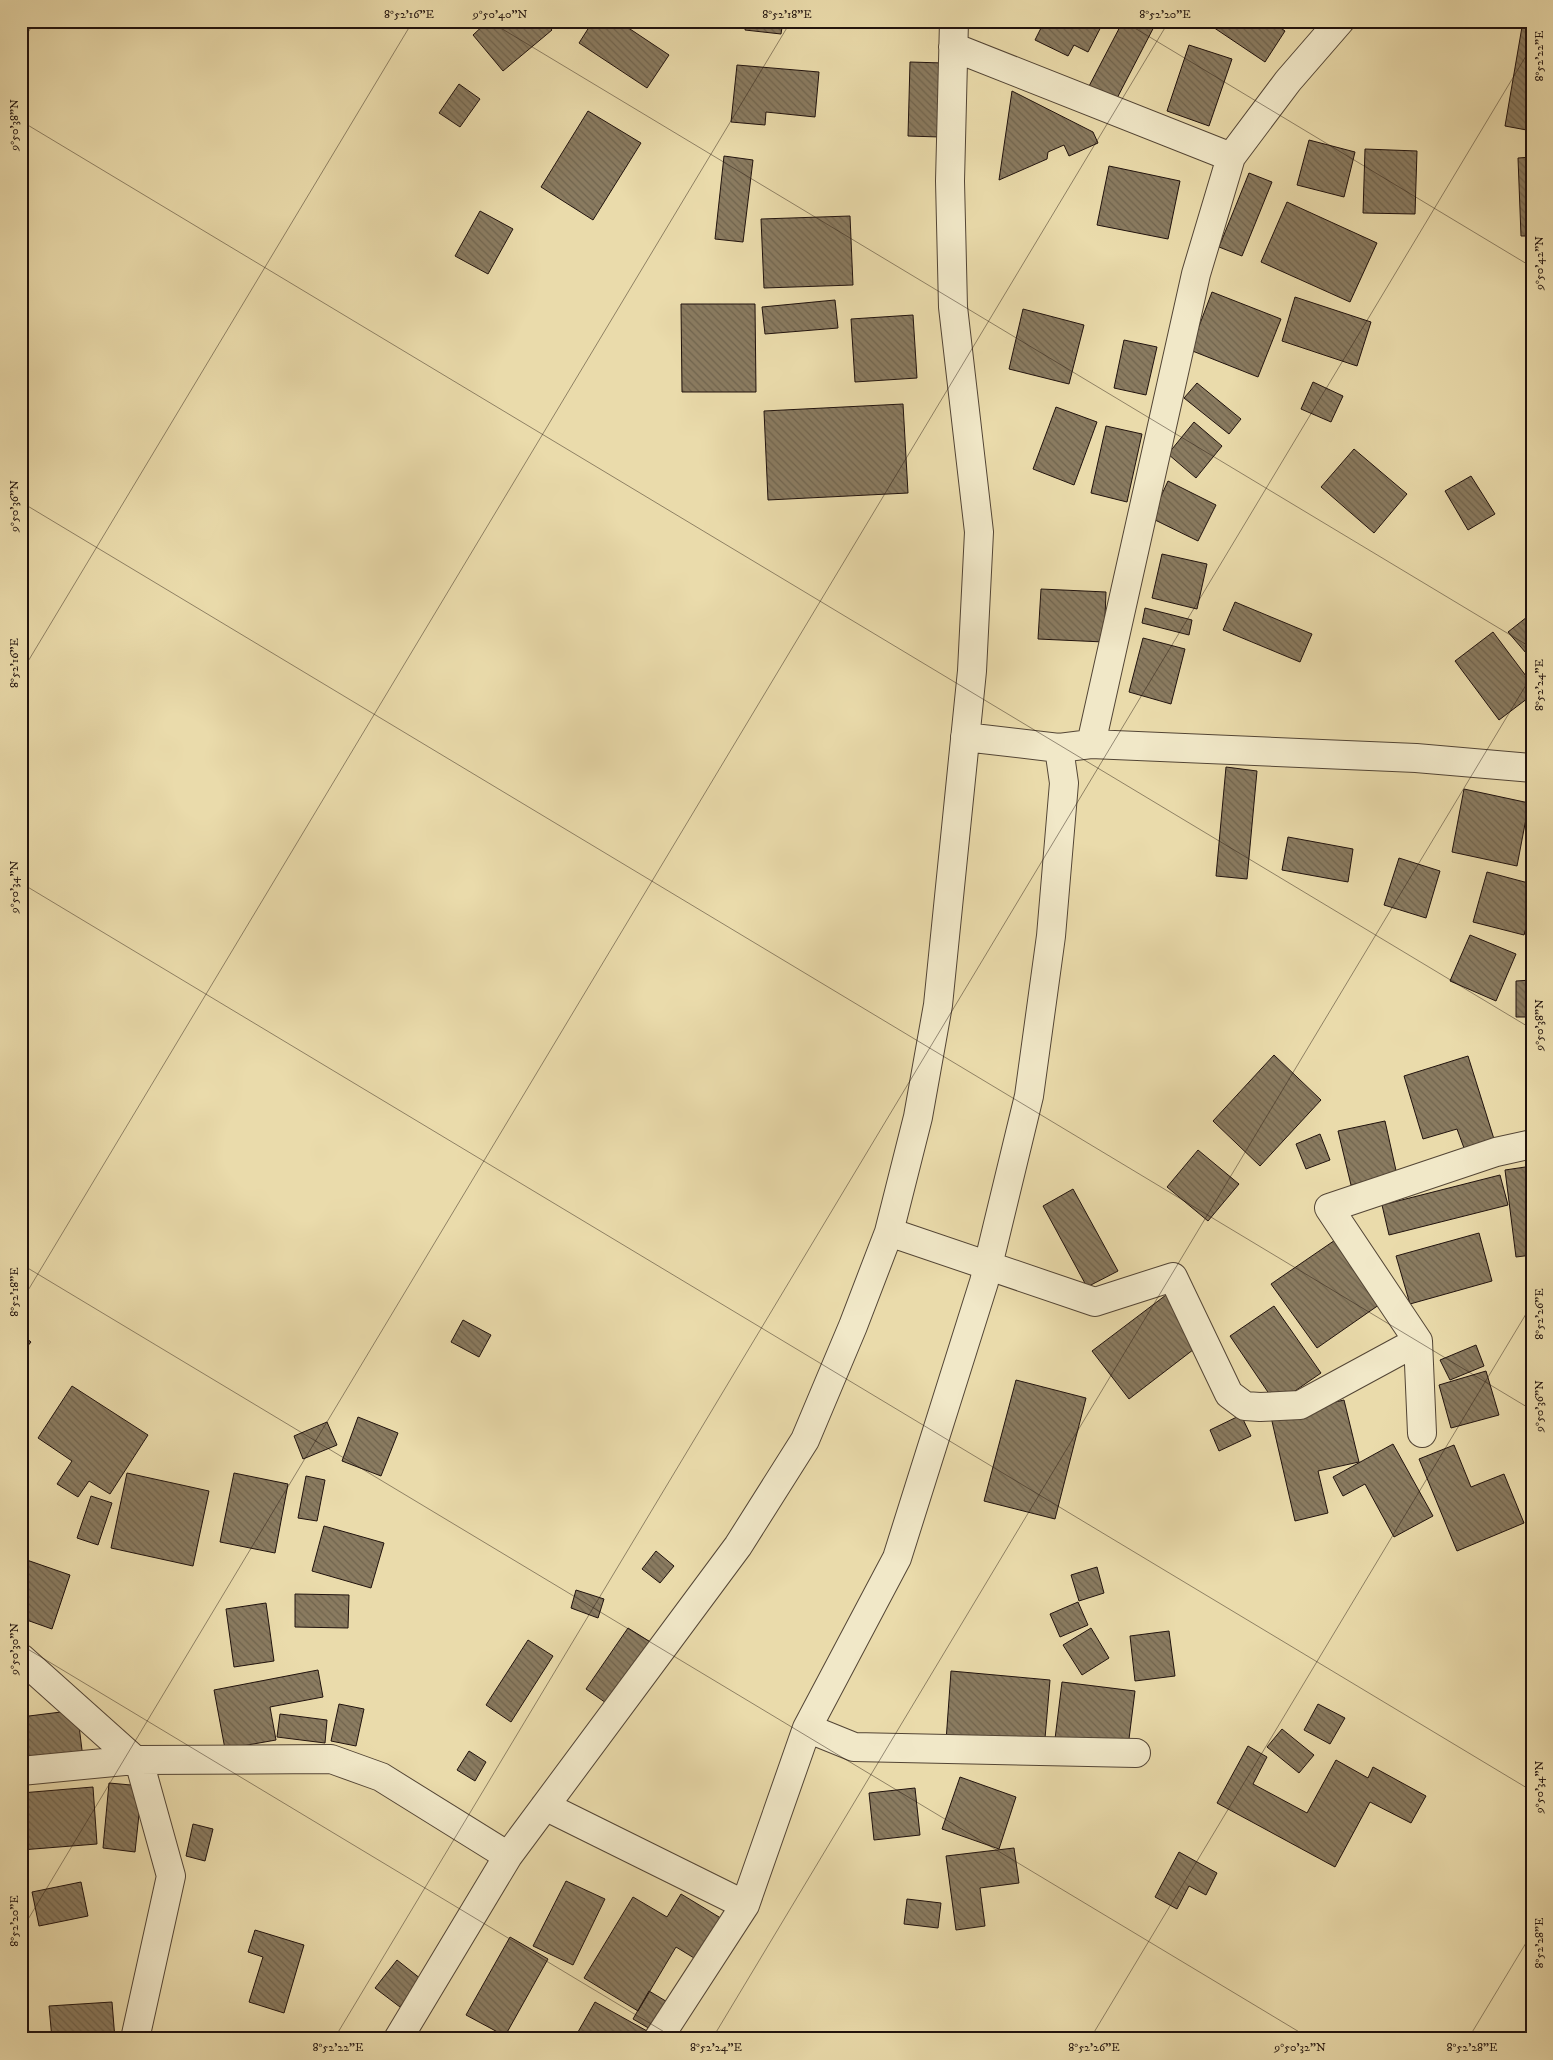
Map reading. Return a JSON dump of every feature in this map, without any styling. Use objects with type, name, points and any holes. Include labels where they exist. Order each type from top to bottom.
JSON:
[{"type":"street","points":[[1091,744],[1196,274],[1231,157],[1288,81],[1340,21]]},
{"type":"street","points":[[398,2039],[508,1856],[738,1546],[805,1440],[853,1326],[889,1232],[918,1117],[938,1005],[972,671],[979,532],[953,307],[950,181],[954,34],[1231,157]]},
{"type":"street","points":[[965,737],[1059,748],[1091,744],[1416,758],[1532,768]]},
{"type":"street","points":[[658,2039],[745,1905],[807,1728],[897,1558],[988,1266],[1029,1096],[1052,936],[1064,782],[1059,748]]},
{"type":"street","points":[[1422,1433],[1418,1341],[1329,1208],[1496,1152],[1532,1144]]},
{"type":"street","points":[[889,1232],[1096,1302],[1173,1277],[1229,1394],[1245,1406],[1300,1405],[1418,1341]]},
{"type":"street","points":[[21,1658],[137,1761],[171,1876],[135,2039]]},
{"type":"street","points":[[807,1728],[854,1747],[1136,1753]]},
{"type":"street","points":[[21,1771],[137,1761],[331,1759],[381,1777],[508,1856]]},
{"type":"street","points":[[545,1806],[745,1905]]},
{"type":"building","points":[[488,21],[544,21],[552,30],[503,71],[473,35]]},
{"type":"building","points":[[593,21],[618,21],[669,55],[647,88],[579,43]]},
{"type":"building","points":[[746,21],[783,21],[781,34],[745,30]]},
{"type":"building","points":[[1028,21],[1104,21],[1088,52],[1074,45],[1068,56],[1035,40],[1041,28]]},
{"type":"building","points":[[1123,21],[1157,21],[1114,104],[1087,90]]},
{"type":"building","points":[[1204,21],[1253,21],[1260,26],[1264,21],[1271,21],[1285,31],[1265,62]]},
{"type":"building","points":[[1523,21],[1532,21],[1532,131],[1505,126]]},
{"type":"building","points":[[1189,45],[1232,59],[1209,126],[1167,111]]},
{"type":"building","points":[[910,62],[943,63],[940,137],[908,136]]},
{"type":"building","points":[[737,65],[819,72],[815,117],[766,112],[765,125],[731,122]]},
{"type":"building","points":[[459,84],[480,99],[460,127],[439,113]]},
{"type":"building","points":[[1012,91],[1093,132],[1098,143],[1069,156],[1064,145],[1048,152],[1047,159],[999,180]]},
{"type":"building","points":[[588,111],[641,143],[593,220],[541,187]]},
{"type":"building","points":[[1309,140],[1355,152],[1344,197],[1297,185]]},
{"type":"building","points":[[1365,149],[1417,151],[1415,214],[1363,213]]},
{"type":"building","points":[[724,156],[753,160],[743,242],[715,239]]},
{"type":"building","points":[[1532,157],[1532,236],[1521,236],[1518,158]]},
{"type":"building","points":[[1109,166],[1180,181],[1168,239],[1097,225]]},
{"type":"building","points":[[1249,173],[1272,182],[1242,256],[1219,247]]},
{"type":"building","points":[[1287,202],[1377,243],[1350,302],[1261,262]]},
{"type":"building","points":[[480,211],[513,229],[488,274],[455,256]]},
{"type":"building","points":[[850,216],[853,285],[764,288],[761,219]]},
{"type":"building","points":[[1212,292],[1281,319],[1258,377],[1190,350]]},
{"type":"building","points":[[1528,296],[1532,296],[1532,322],[1527,321]]},
{"type":"building","points":[[1295,297],[1371,322],[1357,366],[1282,341]]},
{"type":"building","points":[[835,300],[838,328],[765,334],[762,307]]},
{"type":"building","points":[[681,304],[755,304],[756,392],[682,392]]},
{"type":"building","points":[[1023,309],[1084,325],[1069,384],[1009,369]]},
{"type":"building","points":[[913,315],[917,378],[855,382],[851,319]]},
{"type":"building","points":[[1124,340],[1157,347],[1146,395],[1114,388]]},
{"type":"building","points":[[1313,382],[1343,396],[1331,422],[1301,409]]},
{"type":"building","points":[[1197,383],[1241,419],[1229,434],[1184,398]]},
{"type":"building","points":[[903,404],[908,493],[768,500],[764,411]]},
{"type":"building","points":[[1056,407],[1097,422],[1074,485],[1033,469]]},
{"type":"building","points":[[1194,422],[1222,446],[1196,478],[1168,454]]},
{"type":"building","points":[[1106,426],[1142,434],[1127,502],[1091,493]]},
{"type":"building","points":[[1354,449],[1407,494],[1374,533],[1321,487]]},
{"type":"building","points":[[1471,476],[1495,514],[1468,530],[1445,491]]},
{"type":"building","points":[[1168,481],[1216,505],[1198,541],[1151,518]]},
{"type":"building","points":[[1162,554],[1207,564],[1197,609],[1152,598]]},
{"type":"building","points":[[1041,589],[1106,592],[1104,642],[1038,639]]},
{"type":"building","points":[[1235,602],[1312,634],[1300,662],[1223,630]]},
{"type":"building","points":[[1145,608],[1192,620],[1189,635],[1142,623]]},
{"type":"building","points":[[1532,613],[1532,660],[1508,632]]},
{"type":"building","points":[[1493,632],[1532,684],[1532,695],[1499,720],[1455,661]]},
{"type":"building","points":[[1143,638],[1185,649],[1171,704],[1129,692]]},
{"type":"building","points":[[1226,767],[1257,771],[1247,879],[1216,876]]},
{"type":"building","points":[[1464,789],[1529,803],[1517,866],[1452,852]]},
{"type":"building","points":[[1288,837],[1353,849],[1348,882],[1282,870]]},
{"type":"building","points":[[1399,858],[1440,871],[1426,918],[1384,905]]},
{"type":"building","points":[[1487,872],[1532,884],[1532,907],[1524,935],[1473,922]]},
{"type":"building","points":[[1470,935],[1516,954],[1496,1001],[1450,981]]},
{"type":"building","points":[[1532,980],[1532,1017],[1516,1017],[1516,981]]},
{"type":"building","points":[[1274,1055],[1321,1100],[1260,1166],[1213,1121]]},
{"type":"building","points":[[1468,1056],[1494,1139],[1464,1148],[1457,1129],[1423,1139],[1404,1076]]},
{"type":"building","points":[[1385,1121],[1397,1175],[1351,1185],[1338,1131]]},
{"type":"building","points":[[1320,1134],[1330,1160],[1306,1169],[1296,1144]]},
{"type":"building","points":[[1198,1150],[1239,1184],[1208,1221],[1167,1187]]},
{"type":"building","points":[[1532,1166],[1532,1255],[1516,1257],[1505,1170]]},
{"type":"building","points":[[1500,1175],[1508,1205],[1389,1235],[1382,1205]]},
{"type":"building","points":[[1073,1189],[1118,1271],[1087,1287],[1043,1206]]},
{"type":"building","points":[[1479,1233],[1492,1281],[1410,1304],[1396,1256]]},
{"type":"building","points":[[1341,1236],[1386,1300],[1317,1348],[1271,1284]]},
{"type":"building","points":[[1166,1295],[1202,1343],[1129,1399],[1092,1351]]},
{"type":"building","points":[[1274,1306],[1321,1373],[1276,1404],[1230,1336]]},
{"type":"building","points":[[463,1320],[491,1335],[479,1357],[451,1342]]},
{"type":"building","points":[[21,1334],[31,1342],[21,1354]]},
{"type":"building","points":[[1476,1345],[1484,1366],[1450,1380],[1440,1360]]},
{"type":"building","points":[[1486,1371],[1499,1415],[1451,1428],[1439,1385]]},
{"type":"building","points":[[1016,1380],[1086,1398],[1055,1519],[984,1501]]},
{"type":"building","points":[[72,1386],[148,1435],[110,1494],[89,1481],[78,1497],[57,1484],[72,1461],[38,1438]]},
{"type":"building","points":[[1344,1400],[1359,1462],[1318,1471],[1328,1513],[1295,1521],[1271,1417]]},
{"type":"building","points":[[1241,1415],[1251,1436],[1219,1451],[1210,1430]]},
{"type":"building","points":[[358,1417],[398,1433],[381,1476],[342,1461]]},
{"type":"building","points":[[327,1422],[337,1445],[303,1459],[294,1436]]},
{"type":"building","points":[[1393,1444],[1433,1516],[1394,1537],[1365,1484],[1343,1496],[1333,1477]]},
{"type":"building","points":[[1454,1445],[1471,1487],[1504,1474],[1524,1523],[1457,1551],[1419,1459]]},
{"type":"building","points":[[127,1473],[209,1491],[193,1566],[111,1548]]},
{"type":"building","points":[[234,1473],[288,1484],[275,1553],[220,1542]]},
{"type":"building","points":[[306,1476],[325,1480],[317,1521],[298,1518]]},
{"type":"building","points":[[91,1496],[112,1503],[98,1545],[77,1538]]},
{"type":"building","points":[[324,1526],[384,1543],[371,1588],[312,1571]]},
{"type":"building","points":[[656,1551],[674,1566],[660,1583],[642,1569]]},
{"type":"building","points":[[21,1558],[70,1575],[52,1629],[21,1618]]},
{"type":"building","points":[[1097,1567],[1104,1593],[1079,1601],[1071,1575]]},
{"type":"building","points":[[576,1590],[604,1599],[598,1618],[571,1608]]},
{"type":"building","points":[[295,1594],[349,1595],[348,1628],[295,1627]]},
{"type":"building","points":[[1078,1602],[1088,1625],[1060,1637],[1050,1614]]},
{"type":"building","points":[[266,1603],[274,1661],[234,1667],[226,1609]]},
{"type":"building","points":[[628,1628],[652,1643],[609,1705],[586,1689]]},
{"type":"building","points":[[1091,1628],[1109,1658],[1082,1675],[1063,1645]]},
{"type":"building","points":[[1169,1631],[1175,1676],[1135,1681],[1130,1636]]},
{"type":"building","points":[[528,1640],[553,1656],[511,1722],[486,1705]]},
{"type":"building","points":[[318,1670],[323,1697],[270,1707],[276,1740],[225,1749],[214,1690]]},
{"type":"building","points":[[951,1671],[1050,1680],[1044,1750],[946,1741]]},
{"type":"building","points":[[1062,1682],[1135,1691],[1128,1747],[1055,1739]]},
{"type":"building","points":[[339,1704],[364,1709],[356,1746],[331,1741]]},
{"type":"building","points":[[1318,1704],[1345,1718],[1330,1744],[1304,1730]]},
{"type":"building","points":[[77,1710],[83,1758],[21,1767],[21,1717]]},
{"type":"building","points":[[280,1714],[327,1720],[325,1743],[277,1737]]},
{"type":"building","points":[[1282,1729],[1314,1755],[1299,1773],[1267,1747]]},
{"type":"building","points":[[1248,1746],[1267,1757],[1253,1784],[1307,1813],[1336,1760],[1368,1778],[1373,1767],[1426,1796],[1411,1823],[1370,1802],[1335,1867],[1217,1803]]},
{"type":"building","points":[[469,1751],[486,1762],[475,1781],[457,1770]]},
{"type":"building","points":[[960,1777],[1016,1797],[999,1849],[942,1829]]},
{"type":"building","points":[[109,1783],[142,1786],[135,1852],[103,1848]]},
{"type":"building","points":[[93,1787],[97,1844],[21,1850],[21,1793]]},
{"type":"building","points":[[915,1788],[920,1835],[874,1840],[869,1793]]},
{"type":"building","points":[[193,1824],[213,1829],[205,1861],[186,1856]]},
{"type":"building","points":[[1014,1848],[1019,1883],[980,1888],[985,1926],[956,1930],[946,1856]]},
{"type":"building","points":[[1179,1852],[1217,1873],[1206,1895],[1189,1886],[1177,1909],[1155,1897]]},
{"type":"building","points":[[566,1881],[605,1899],[573,1965],[533,1946]]},
{"type":"building","points":[[81,1882],[88,1916],[39,1926],[32,1892]]},
{"type":"building","points":[[681,1894],[724,1920],[699,1961],[676,1947],[638,2011],[584,1978],[633,1897],[667,1917]]},
{"type":"building","points":[[907,1899],[941,1903],[938,1928],[904,1924]]},
{"type":"building","points":[[255,1930],[304,1945],[284,2013],[249,2002],[263,1957],[248,1952]]},
{"type":"building","points":[[510,1937],[548,1959],[505,2036],[466,2015]]},
{"type":"building","points":[[397,1960],[421,1979],[400,2007],[375,1988]]},
{"type":"building","points":[[649,1991],[674,2006],[657,2033],[633,2019]]},
{"type":"building","points":[[112,2002],[115,2039],[52,2039],[49,2006]]},
{"type":"building","points":[[595,2002],[656,2036],[654,2039],[574,2039]]}]
